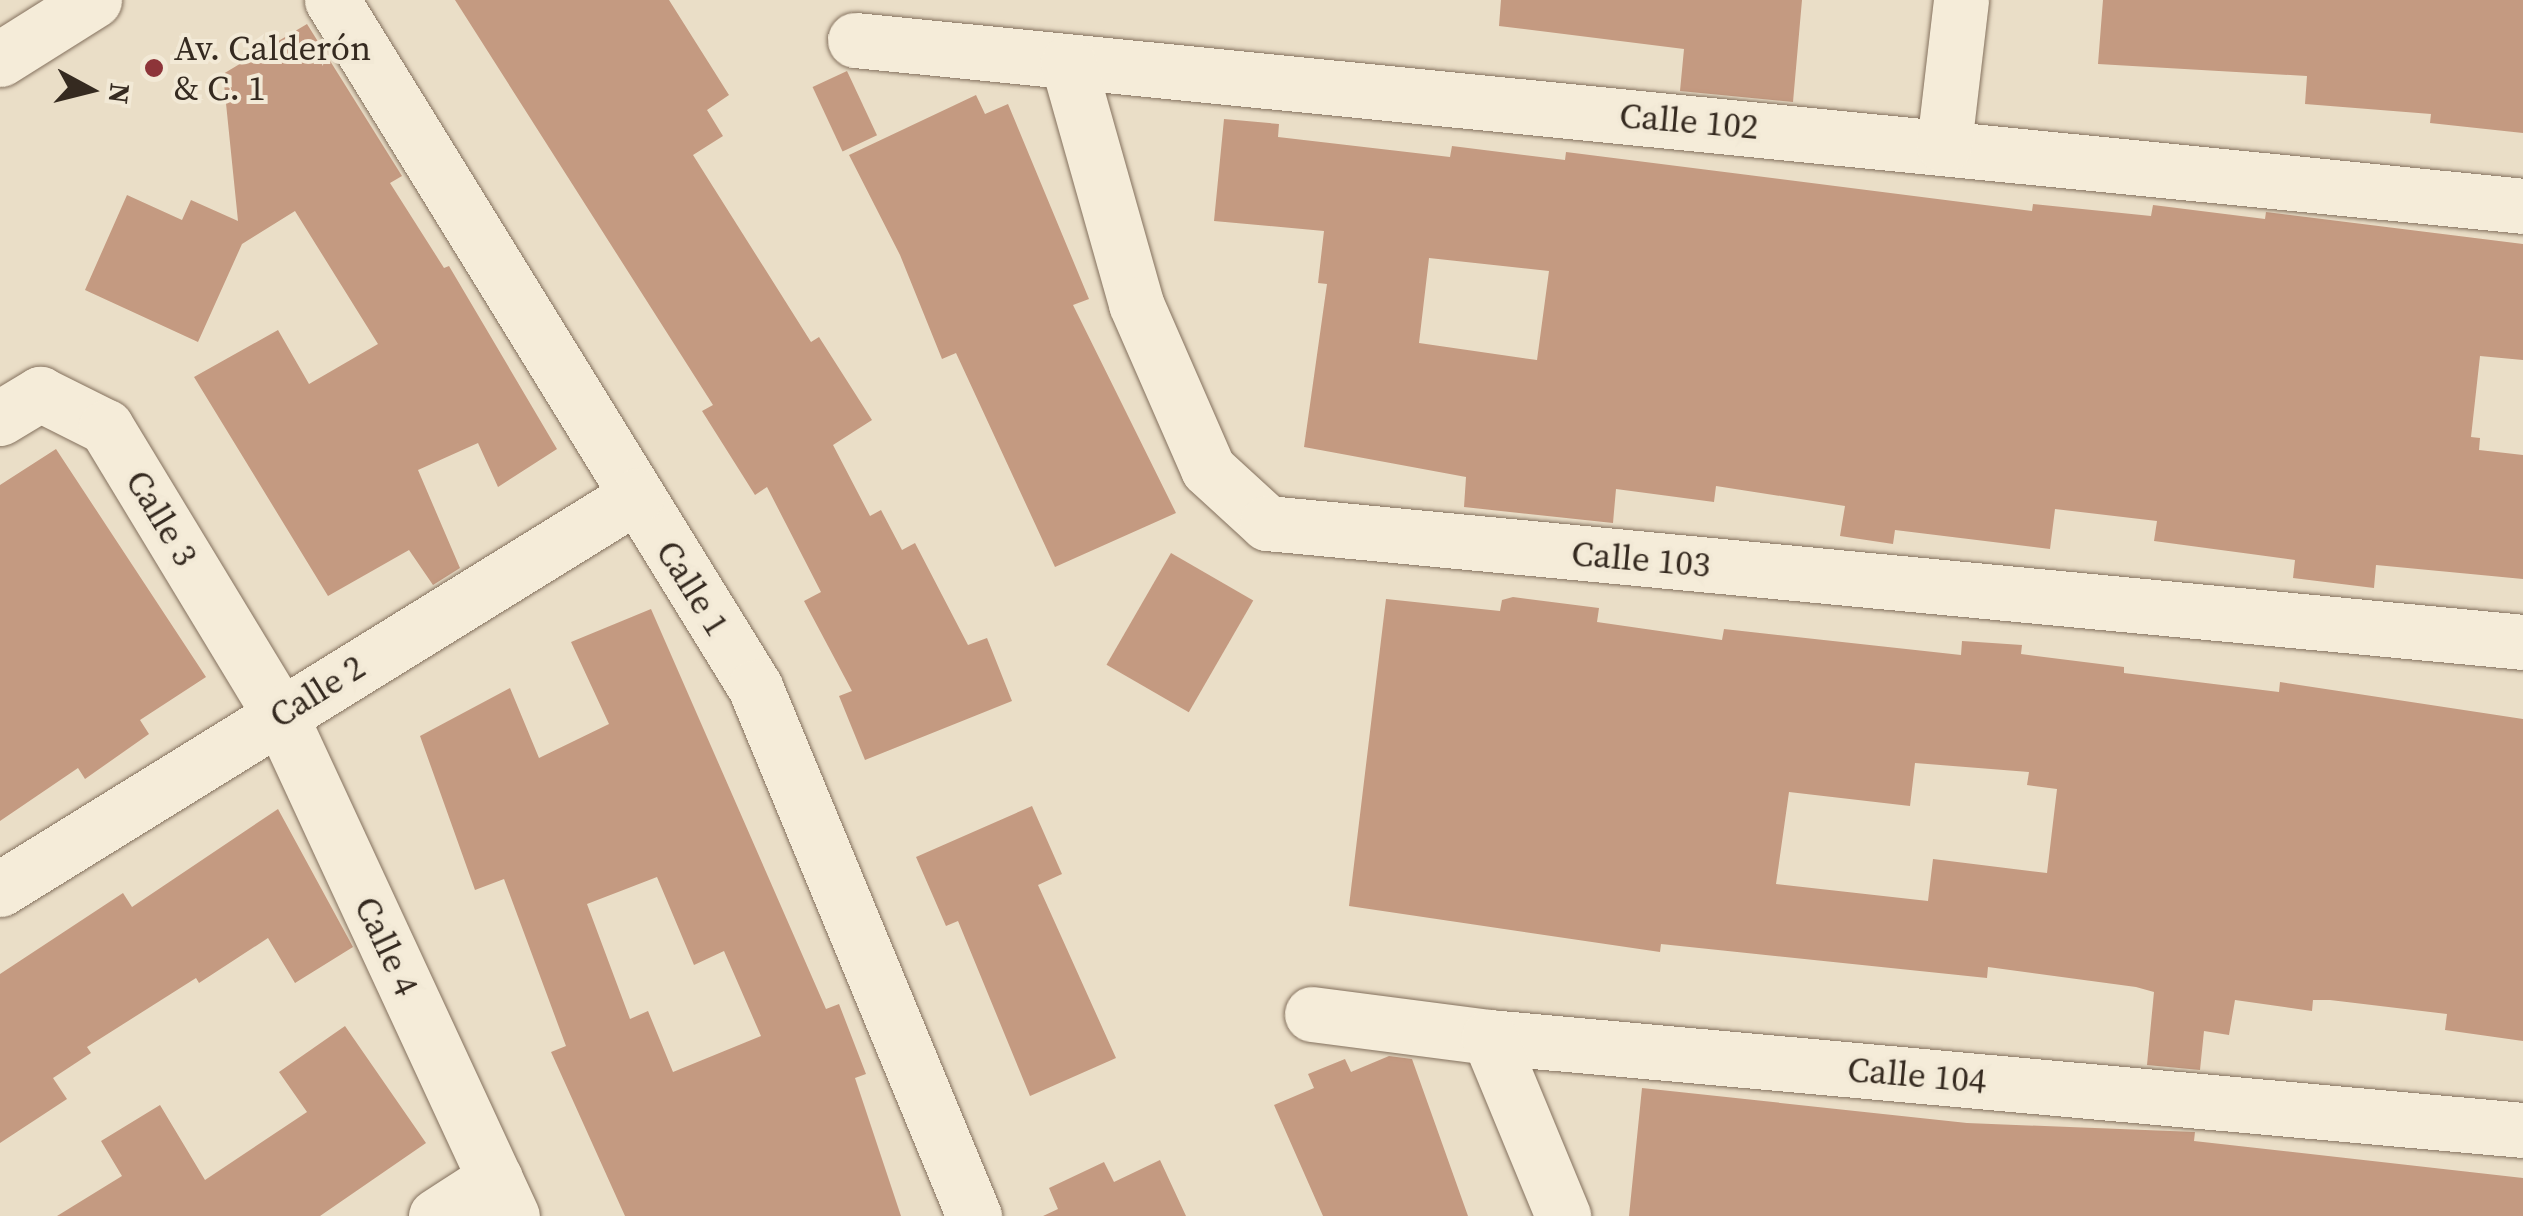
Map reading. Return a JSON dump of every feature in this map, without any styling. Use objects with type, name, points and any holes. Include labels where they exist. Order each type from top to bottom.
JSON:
[{"type":"street","points":[[0,59],[94,0]]},
{"type":"street","name":"Calle 1","points":[[332,0],[755,686],[974,1216]]},
{"type":"street","points":[[1944,145],[1961,0]]},
{"type":"street","name":"Calle 102","points":[[855,40],[1068,64],[1944,145],[2523,206]]},
{"type":"street","name":"Calle 103","points":[[1068,64],[1136,304],[1208,469],[1267,523],[2523,642]]},
{"type":"street","name":"Calle 3","points":[[0,418],[40,394],[106,427],[279,714]]},
{"type":"street","name":"Calle 2","points":[[0,889],[636,496]]},
{"type":"street","name":"Calle 4","points":[[279,714],[504,1197],[436,1216]]},
{"type":"street","name":"Calle 104","points":[[1312,1014],[1489,1036],[2523,1130]]},
{"type":"street","points":[[1489,1036],[1564,1216]]},
{"type":"building","points":[[455,0],[669,0],[729,95],[707,110],[723,136],[693,155],[811,342],[819,337],[872,420],[833,445],[870,516],[881,510],[902,550],[915,543],[968,645],[987,638],[1012,701],[865,760],[839,696],[852,691],[804,601],[821,592],[767,487],[755,495],[702,411],[713,405]]},
{"type":"building","points":[[1501,0],[1802,0],[1793,102],[1680,91],[1684,49],[1499,26]]},
{"type":"building","points":[[2103,0],[2523,0],[2523,133],[2430,123],[2431,114],[2305,104],[2307,76],[2098,64]]},
{"type":"building","points":[[307,24],[402,176],[390,183],[444,268],[449,266],[557,449],[498,487],[478,443],[418,470],[460,568],[433,585],[409,550],[328,596],[194,377],[278,330],[309,384],[378,344],[295,211],[242,244],[198,342],[85,290],[127,195],[182,220],[191,200],[238,221],[223,74]]},
{"type":"building","points":[[847,71],[877,135],[843,151],[813,87]]},
{"type":"building","points":[[976,95],[985,114],[1008,104],[1089,299],[1073,305],[1176,513],[1055,567],[956,353],[942,359],[900,255],[849,155]]},
{"type":"building","points":[[1224,119],[1279,124],[1278,137],[1450,157],[1452,146],[1565,160],[1566,152],[2032,211],[2033,204],[2151,216],[2153,205],[2265,219],[2266,212],[2523,244],[2523,360],[2480,356],[2471,437],[2480,438],[2479,450],[2523,455],[2523,579],[2376,565],[2374,588],[2293,578],[2295,560],[2154,541],[2157,521],[2055,509],[2050,549],[1895,530],[1893,544],[1840,536],[1845,506],[1716,486],[1714,502],[1616,489],[1613,523],[1464,507],[1466,477],[1304,447],[1327,284],[1318,283],[1324,231],[1214,221]],"holes":[[[1429,258],[1549,271],[1537,360],[1419,343]]]},
{"type":"building","points":[[56,449],[206,677],[140,720],[149,734],[85,779],[78,768],[0,821],[0,485]]},
{"type":"building","points":[[1171,553],[1253,600],[1189,712],[1106,665]]},
{"type":"building","points":[[1513,597],[1599,608],[1597,622],[1722,640],[1724,629],[1961,655],[1962,641],[2022,645],[2021,654],[2124,667],[2124,673],[2279,692],[2280,682],[2523,719],[2523,1041],[2445,1030],[2447,1014],[2330,1000],[2313,1000],[2312,1011],[2235,1000],[2229,1035],[2204,1031],[2200,1070],[2147,1065],[2154,992],[2136,987],[1988,967],[1987,978],[1661,944],[1660,952],[1349,906],[1386,599],[1500,611],[1502,600]],"holes":[[[1915,763],[2029,772],[2027,785],[2057,789],[2047,873],[1933,859],[1928,901],[1776,884],[1789,792],[1910,806]]]},
{"type":"building","points":[[651,609],[826,1009],[839,1004],[866,1074],[855,1078],[901,1216],[625,1216],[551,1052],[566,1046],[504,879],[475,890],[420,736],[510,688],[539,758],[609,724],[571,642]],"holes":[[[657,877],[694,965],[724,951],[761,1036],[673,1072],[648,1011],[630,1019],[587,904]]]},
{"type":"building","points":[[1032,806],[1062,874],[1038,885],[1116,1058],[1030,1096],[958,921],[946,926],[916,857]]},
{"type":"building","points":[[278,809],[353,947],[295,983],[268,938],[87,1047],[91,1053],[53,1078],[67,1099],[0,1143],[0,974],[123,893],[132,907]]},
{"type":"building","points":[[345,1026],[426,1143],[320,1216],[57,1216],[122,1176],[101,1141],[160,1105],[205,1180],[307,1112],[279,1072]]},
{"type":"building","points":[[1389,1056],[1412,1059],[1468,1216],[1323,1216],[1274,1105],[1314,1088],[1308,1074],[1345,1059],[1351,1072]]},
{"type":"building","points":[[1642,1088],[1967,1123],[2195,1132],[2194,1141],[2523,1178],[2523,1216],[1629,1216]]},
{"type":"building","points":[[1160,1160],[1186,1216],[1043,1216],[1058,1209],[1049,1188],[1104,1162],[1114,1182]]},
{"type":"place","name":"Av. Calderón & C. 1","points":[[154,68]]}]
